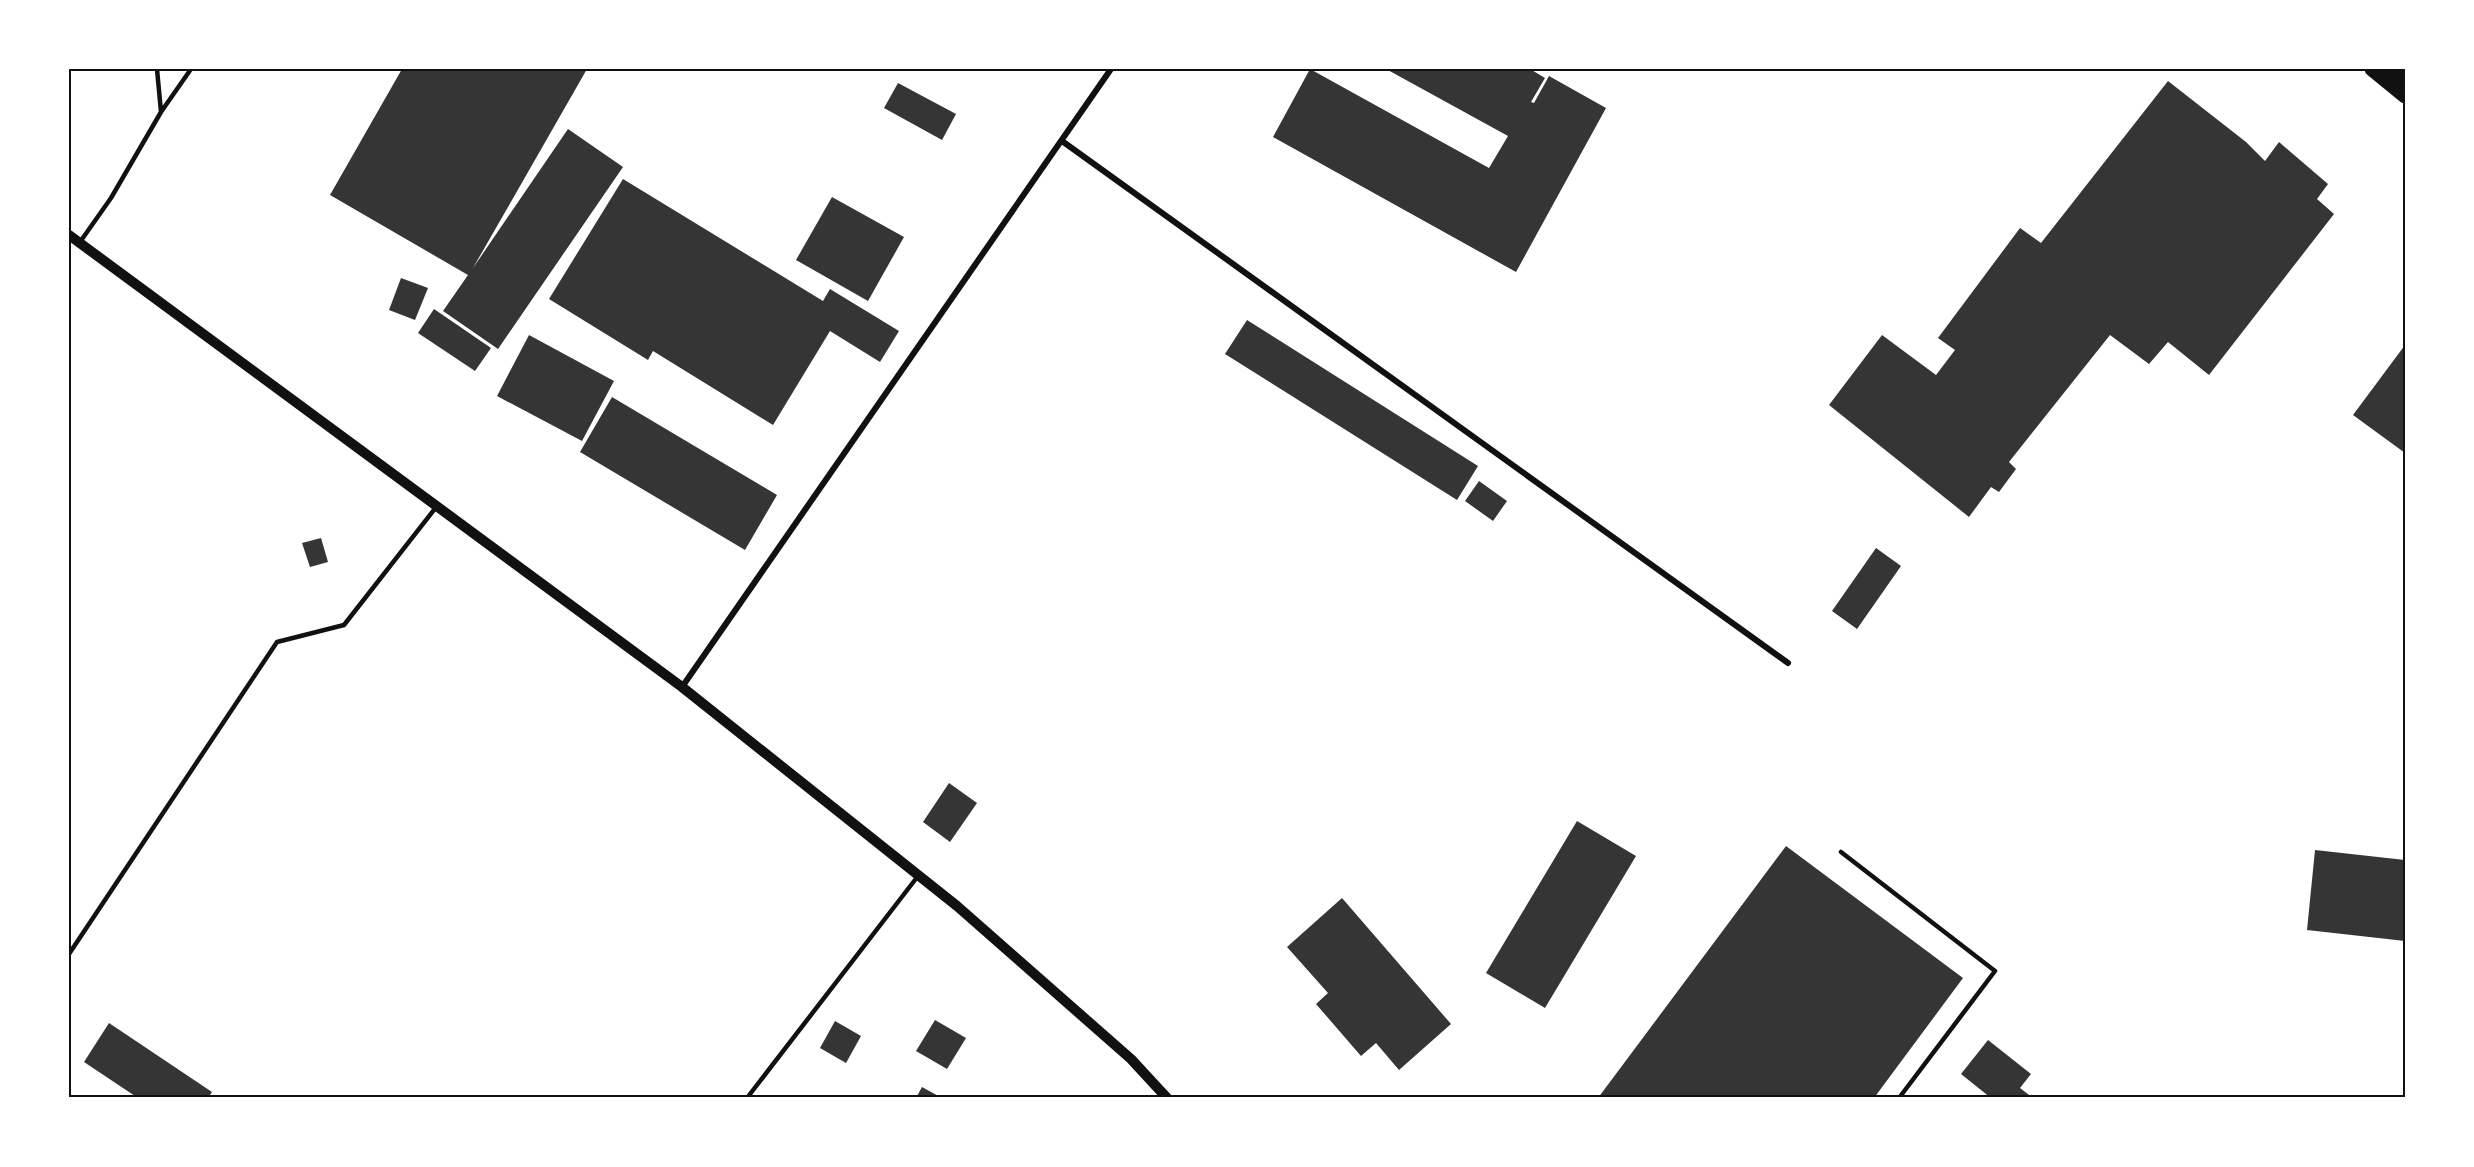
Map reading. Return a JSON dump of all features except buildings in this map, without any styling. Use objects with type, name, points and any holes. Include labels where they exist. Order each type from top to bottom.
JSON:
[{"type":"highway","points":[[2391,69],[2405,78]]},
{"type":"main road","points":[[2372,69],[2405,96]]},
{"type":"street","points":[[682,687],[1111,69]]},
{"type":"street","points":[[1062,141],[1788,663]]},
{"type":"street","points":[[69,234],[682,687],[957,906],[1131,1059],[1167,1098]]},
{"type":"lane","points":[[157,69],[161,112]]},
{"type":"lane","points":[[80,243],[111,198],[161,112],[191,69]]},
{"type":"lane","points":[[69,954],[277,642],[344,625],[437,506]]},
{"type":"lane","points":[[1841,852],[1995,971],[1899,1098]]},
{"type":"lane","points":[[747,1098],[918,876]]}]
